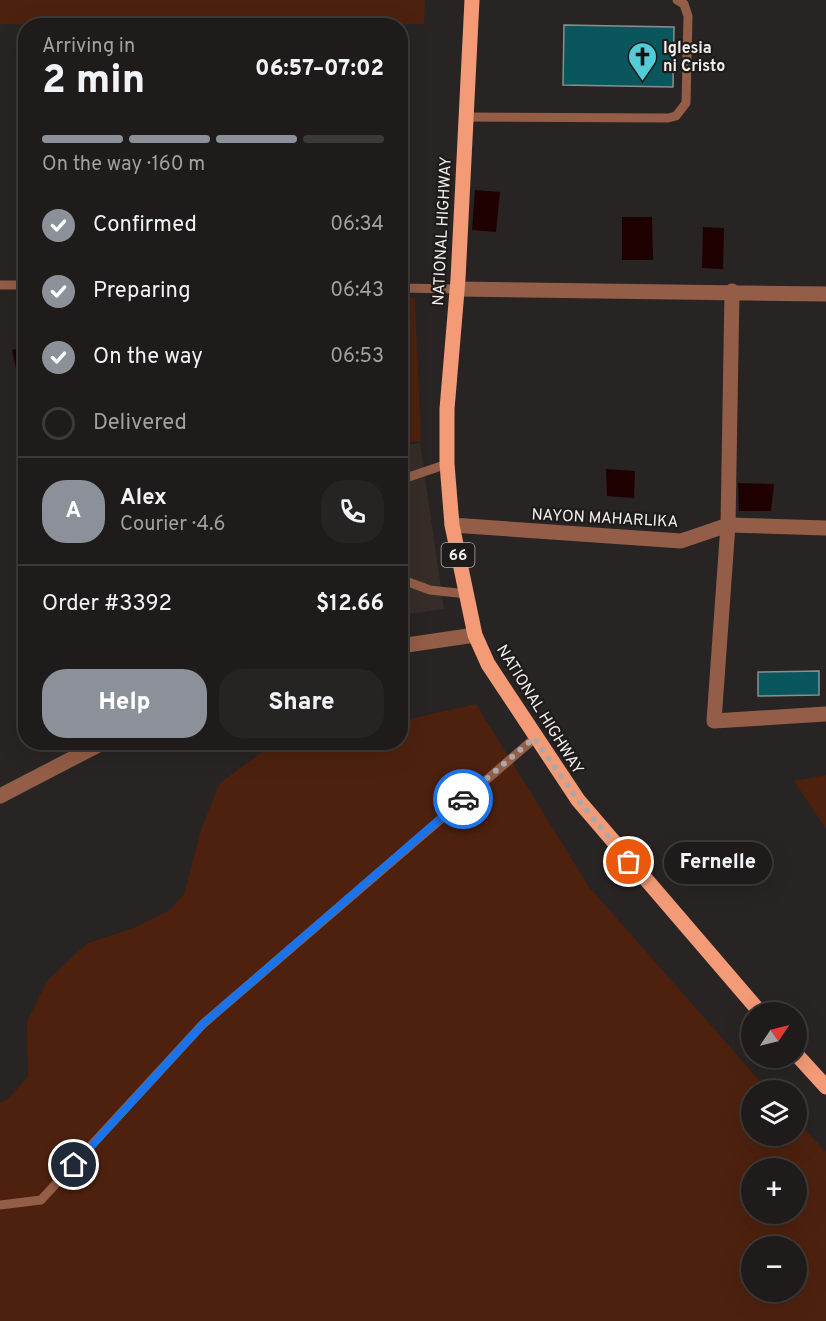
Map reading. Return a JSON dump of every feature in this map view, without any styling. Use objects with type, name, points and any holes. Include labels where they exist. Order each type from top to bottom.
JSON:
[{"type":"main road","name":"NATIONAL HIGHWAY","points":[[472,0],[457,289],[447,409],[447,464],[452,525],[475,635],[488,664],[507,690],[534,738],[578,800],[751,1002]]},
{"type":"main road","points":[[807,1066],[826,1088]]},
{"type":"street","points":[[457,289],[826,294]]},
{"type":"street","points":[[732,291],[728,525],[714,721],[826,714]]},
{"type":"street","name":"NAYON MAHARLIKA","points":[[452,525],[681,541],[728,525],[826,528]]},
{"type":"street","points":[[408,645],[475,635]]},
{"type":"street","points":[[0,796],[89,750]]},
{"type":"lane","points":[[466,117],[676,116],[686,102],[688,16],[684,4],[677,0]]},
{"type":"lane","points":[[0,285],[18,285]]},
{"type":"lane","points":[[408,288],[457,289]]},
{"type":"lane","points":[[408,477],[447,464]]},
{"type":"lane","points":[[408,582],[430,590],[467,594]]},
{"type":"lane","points":[[0,1205],[41,1200],[203,1024],[534,738]]},
{"type":"shaded area","points":[[0,0],[425,0],[424,24],[408,24],[408,18],[18,18],[18,24],[0,24]]},
{"type":"shaded area","points":[[475,190],[500,192],[496,232],[472,230]]},
{"type":"shaded area","points":[[622,217],[652,217],[653,260],[622,260]]},
{"type":"shaded area","points":[[703,227],[724,228],[723,269],[702,268]]},
{"type":"shaded area","points":[[408,298],[415,298],[421,441],[408,442]]},
{"type":"shaded area","points":[[18,349],[18,378],[12,350]]},
{"type":"shaded area","points":[[420,443],[444,609],[408,614],[408,445]]},
{"type":"shaded area","points":[[606,469],[635,471],[634,498],[607,496]]},
{"type":"shaded area","points":[[738,483],[774,484],[771,511],[739,511]]},
{"type":"shaded area","points":[[476,704],[589,887],[741,1059],[741,1068],[749,1068],[759,1080],[741,1080],[741,1146],[807,1146],[807,1132],[826,1152],[826,1321],[0,1321],[0,1103],[9,1098],[28,1077],[27,1022],[47,981],[86,944],[136,927],[170,910],[184,894],[202,827],[220,783],[262,752],[272,750],[408,750],[408,719]]},
{"type":"shaded area","points":[[826,775],[826,829],[794,781]]},
{"type":"building","points":[[564,25],[674,27],[673,87],[563,85]]},
{"type":"building","points":[[819,671],[819,695],[758,696],[758,672]]},
{"type":"way so far","points":[[463,799],[534,738],[578,800],[629,862]]},
{"type":"place","name":"Iglesia ni Cristo","points":[[642,82]]},
{"type":"place","name":"Fernelle","points":[[629,862]]},
{"type":"route","points":[[74,1165],[203,1024],[463,799]]}]
